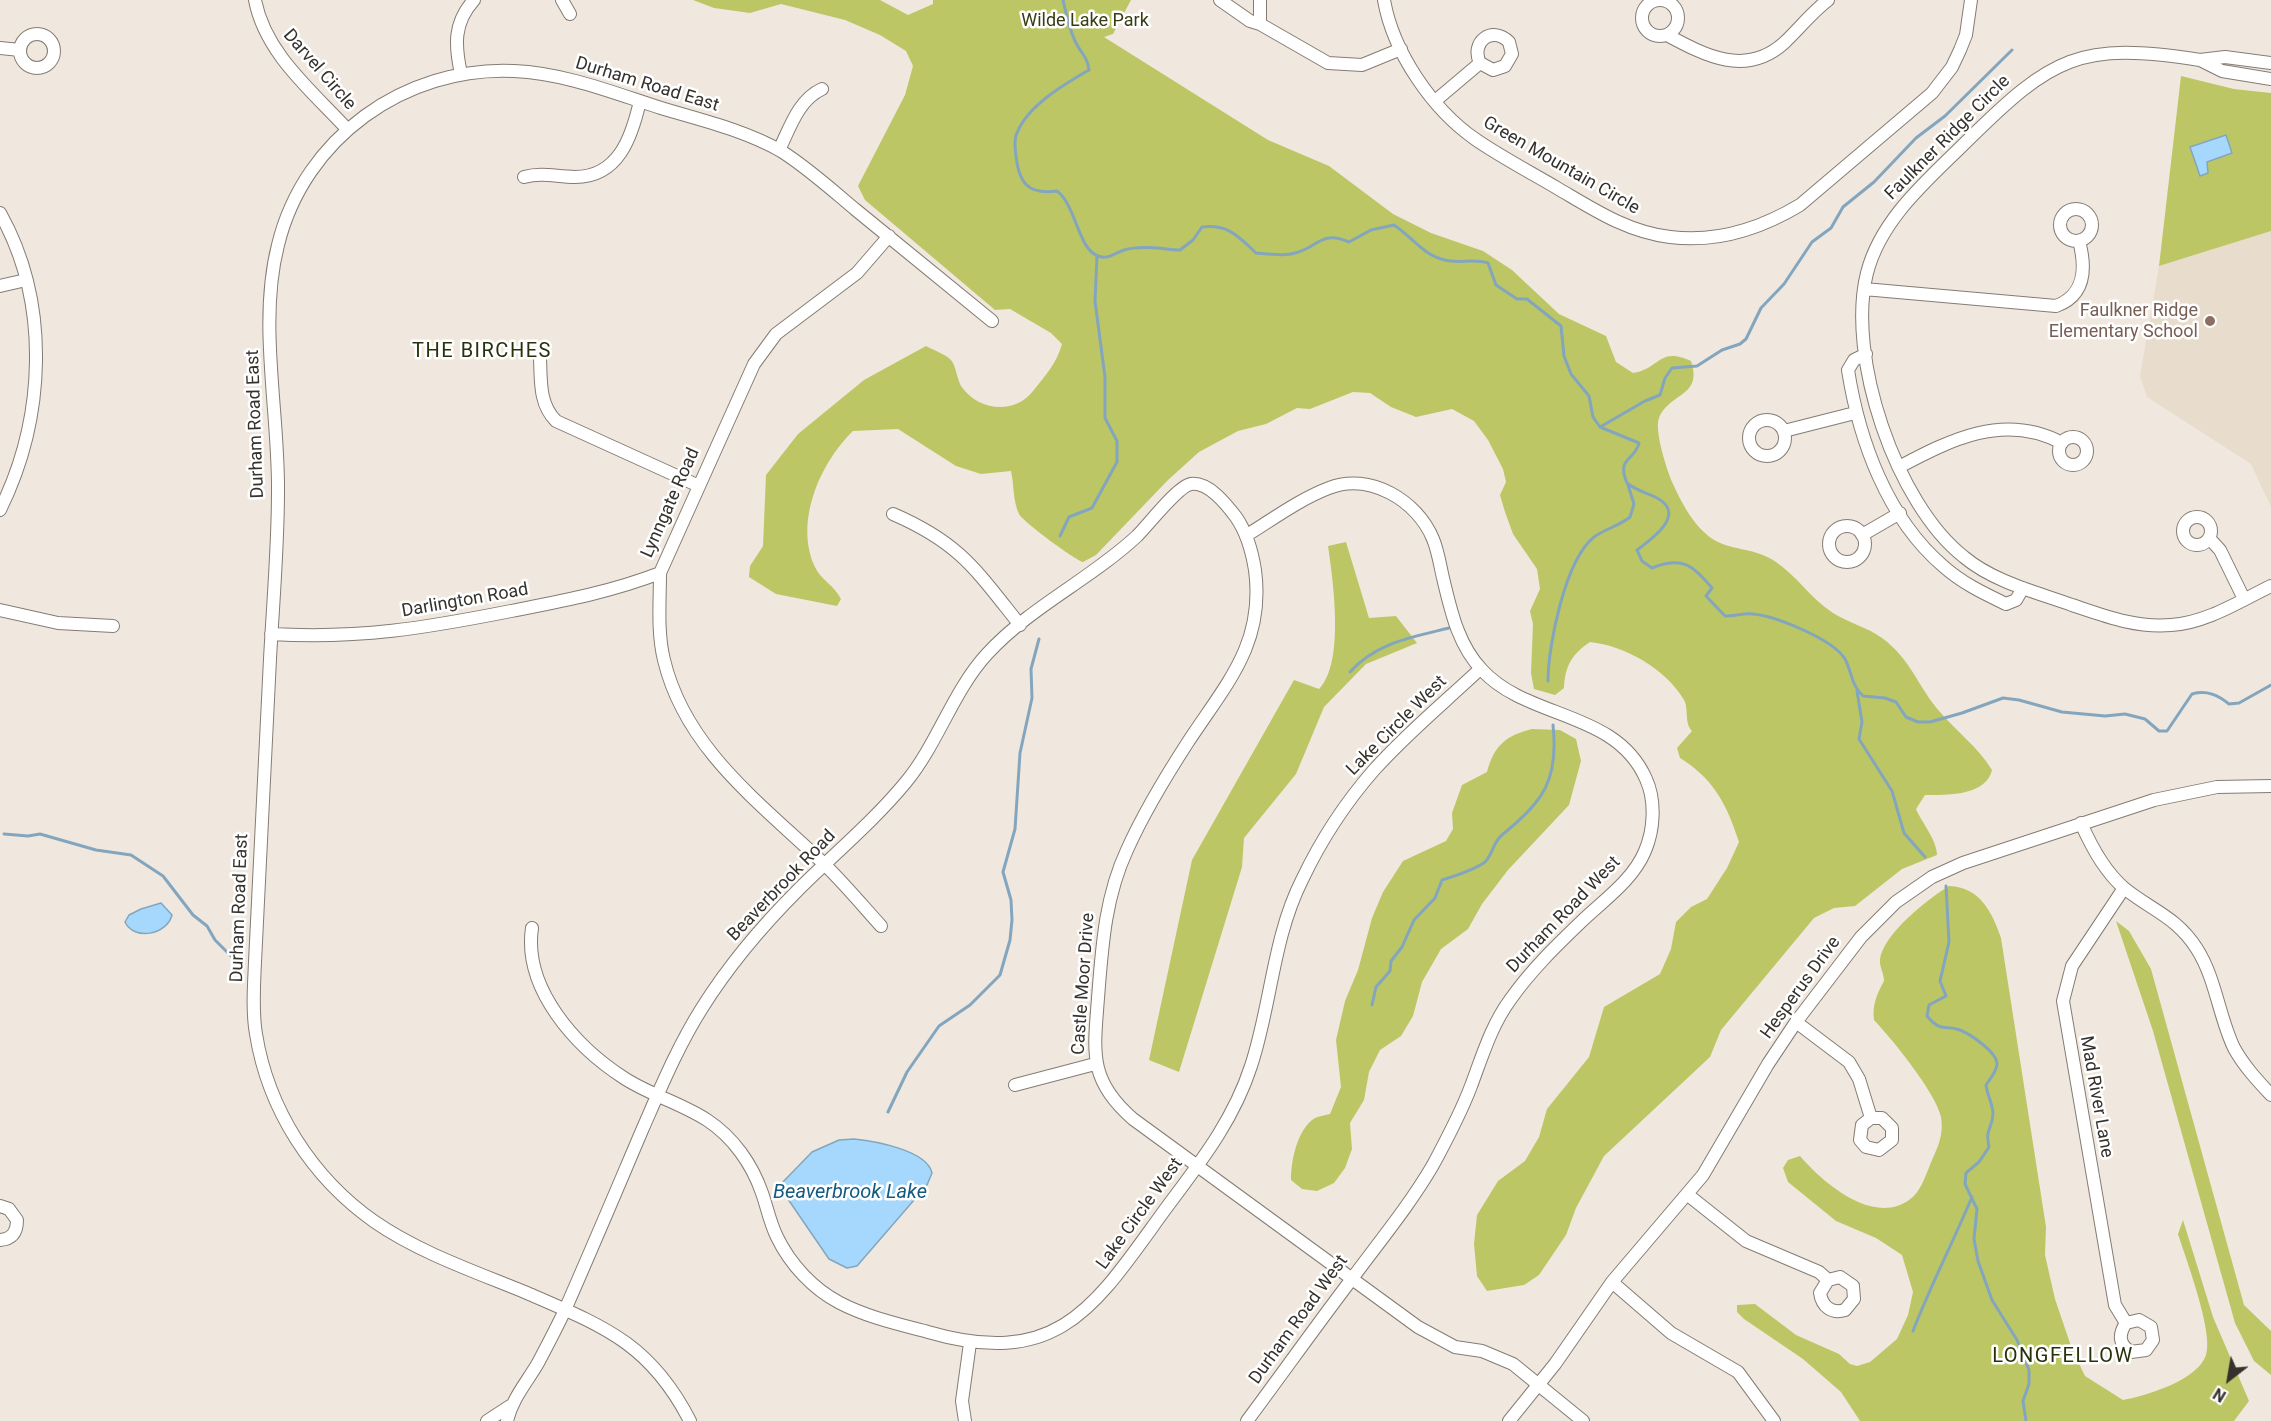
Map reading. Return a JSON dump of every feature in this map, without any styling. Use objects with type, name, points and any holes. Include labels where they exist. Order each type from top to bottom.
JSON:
[{"type":"street","name":"Darvel Circle","points":[[255,0],[260,23],[274,48],[347,129]]},
{"type":"street","points":[[461,74],[456,38],[458,26],[474,0]]},
{"type":"street","points":[[562,0],[570,14]]},
{"type":"street","points":[[1220,0],[1250,21],[1260,24],[1328,63],[1362,65],[1401,49]]},
{"type":"street","points":[[1260,0],[1260,24]]},
{"type":"street","name":"Green Mountain Circle","points":[[1384,0],[1401,49],[1435,101],[1474,139],[1613,220],[1651,234],[1712,238],[1734,234],[1769,222],[1800,205],[1932,93],[1952,68],[1960,50],[1970,19],[1971,0]]},
{"type":"street","points":[[1667,35],[1674,31],[1678,16],[1670,3],[1662,0],[1648,5],[1642,18],[1643,25],[1653,35],[1667,35],[1720,60],[1749,61],[1773,52],[1828,0]]},
{"type":"street","points":[[0,48],[20,50]]},
{"type":"street","name":"Faulkner Ridge Circle","points":[[2271,63],[2225,57],[2200,60],[2162,55],[2096,54],[2061,64],[2033,80],[1999,109],[1903,206],[1880,240],[1867,272],[1862,312],[1866,354],[1884,434],[1899,467],[1930,522],[1954,549],[1979,568],[2023,588],[2111,618],[2146,625],[2174,626],[2193,621],[2271,586]]},
{"type":"street","name":"Faulkner Ridge Circle","points":[[2200,60],[2222,71],[2271,79]]},
{"type":"street","points":[[1435,101],[1480,63]]},
{"type":"street","name":"Durham Road East","points":[[565,1309],[429,1251],[376,1222],[343,1196],[319,1170],[290,1130],[278,1106],[256,1034],[254,1000],[278,494],[270,327],[273,267],[278,241],[297,195],[310,172],[347,129],[363,115],[406,91],[430,81],[461,74],[492,71],[540,74],[640,101],[740,132],[779,150],[889,236],[992,321]]},
{"type":"street","points":[[779,150],[800,108],[813,93],[822,89]]},
{"type":"street","points":[[524,177],[540,173],[578,177],[603,170],[628,144],[640,101]]},
{"type":"street","points":[[0,213],[26,280],[32,307],[36,356],[33,410],[21,465],[0,510]]},
{"type":"street","name":"Lynngate Road","points":[[881,926],[825,864],[727,772],[697,736],[670,683],[663,657],[659,606],[660,573],[745,380],[764,349],[789,323],[857,273],[889,236]]},
{"type":"street","points":[[1864,289],[2056,306],[2072,297],[2083,280],[2083,256],[2079,241]]},
{"type":"street","points":[[0,286],[26,280]]},
{"type":"street","points":[[1866,354],[1854,360],[1848,370],[1855,413],[1880,477],[1899,513],[1941,565],[1970,586],[2006,604],[2016,600],[2023,588]]},
{"type":"street","points":[[540,358],[542,394],[550,415],[556,421],[699,486]]},
{"type":"street","points":[[1784,431],[1855,413]]},
{"type":"street","points":[[1899,467],[1942,444],[1978,432],[2019,431],[2042,434],[2062,443]]},
{"type":"street","name":"Beaverbrook Road","points":[[507,1421],[510,1406],[537,1364],[565,1309],[687,1034],[723,978],[771,918],[865,828],[911,776],[931,747],[973,671],[1001,640],[1118,552],[1161,512],[1180,489],[1188,484],[1197,484]]},
{"type":"street","name":"Castle Moor Drive","points":[[1197,484],[1212,491],[1223,502],[1247,535],[1257,589],[1258,612],[1253,632],[1231,677],[1144,816],[1117,872],[1104,925],[1094,1041],[1095,1064],[1103,1082],[1123,1110],[1352,1278],[1438,1339],[1455,1347],[1497,1356],[1514,1364],[1583,1421]]},
{"type":"street","name":"Durham Road West","points":[[1247,535],[1313,495],[1340,484],[1374,486],[1389,492],[1416,512],[1433,539],[1459,636],[1480,669],[1491,679],[1517,694],[1601,730],[1628,751],[1640,766],[1651,795],[1650,832],[1645,852],[1631,875],[1553,948],[1506,1005],[1489,1038],[1459,1114],[1432,1167],[1402,1212],[1247,1421]]},
{"type":"street","points":[[1862,535],[1899,513]]},
{"type":"street","points":[[893,514],[935,534],[963,556],[1020,625]]},
{"type":"street","points":[[2209,538],[2220,550],[2244,599]]},
{"type":"street","name":"Darlington Road","points":[[271,634],[328,637],[404,631],[592,596],[660,573]]},
{"type":"street","points":[[0,610],[58,623],[113,626]]},
{"type":"street","name":"Lake Circle West","points":[[532,928],[530,943],[535,972],[561,1019],[583,1044],[626,1080],[707,1120],[733,1143],[754,1174],[778,1239],[797,1267],[821,1291],[858,1311],[970,1343],[988,1344],[1026,1340],[1046,1333],[1082,1314],[1111,1285],[1226,1125],[1239,1098],[1262,1027],[1292,903],[1313,860],[1373,771],[1480,669]]},
{"type":"street","name":"Hesperus Drive","points":[[1509,1421],[1539,1385],[1612,1282],[1688,1195],[1717,1154],[1768,1064],[1796,1022],[1878,917],[1907,893],[1956,866],[2081,823],[2186,792],[2217,787],[2271,786]]},
{"type":"street","points":[[2081,823],[2091,846],[2124,888],[2168,916],[2197,948],[2233,1046],[2249,1072],[2271,1095]]},
{"type":"street","name":"Mad River Lane","points":[[2124,888],[2072,966],[2063,1001],[2115,1305],[2126,1323]]},
{"type":"street","points":[[1796,1022],[1850,1062],[1859,1078],[1871,1118]]},
{"type":"street","points":[[1014,1085],[1095,1064]]},
{"type":"street","points":[[1688,1195],[1746,1241],[1809,1267],[1828,1280]]},
{"type":"street","points":[[0,1206],[15,1214],[17,1227],[11,1236],[0,1240]]},
{"type":"street","points":[[1612,1282],[1671,1333],[1738,1372],[1774,1421]]},
{"type":"street","points":[[565,1309],[608,1329],[642,1354],[670,1386],[690,1421]]},
{"type":"street","points":[[965,1421],[962,1401],[970,1343]]},
{"type":"street","name":"Beaverbrook Road","points":[[487,1421],[510,1406]]},
{"type":"shaded area","name":"Faulkner Ridge Elementary School","points":[[2271,231],[2271,507],[2251,464],[2147,397],[2140,376],[2159,266]]},
{"type":"green space","name":"Wilde Lake Park","points":[[693,0],[880,0],[908,15],[933,4],[933,0],[1131,0],[1113,34],[1104,37],[1268,140],[1329,166],[1393,214],[1431,233],[1483,251],[1512,270],[1559,314],[1606,336],[1616,362],[1633,373],[1642,371],[1666,357],[1680,357],[1691,361],[1693,381],[1684,393],[1664,410],[1658,424],[1668,470],[1690,516],[1716,541],[1761,554],[1776,562],[1825,607],[1876,634],[1892,646],[1940,712],[1974,747],[1992,770],[1988,779],[1974,789],[1954,794],[1925,795],[1916,809],[1932,838],[1937,855],[1902,869],[1855,906],[1834,908],[1814,918],[1721,1030],[1710,1057],[1604,1156],[1576,1208],[1566,1235],[1539,1275],[1524,1285],[1487,1291],[1477,1276],[1474,1244],[1477,1215],[1498,1181],[1525,1161],[1539,1137],[1547,1109],[1589,1057],[1604,1007],[1660,974],[1671,949],[1676,922],[1691,907],[1707,899],[1727,868],[1739,842],[1730,816],[1718,794],[1702,775],[1680,758],[1677,748],[1692,731],[1688,724],[1684,700],[1666,678],[1643,660],[1617,648],[1590,642],[1578,651],[1571,661],[1566,673],[1564,688],[1555,695],[1534,689],[1531,673],[1533,624],[1530,611],[1540,589],[1537,569],[1513,534],[1500,495],[1506,482],[1503,469],[1488,440],[1474,421],[1452,409],[1416,417],[1391,407],[1370,393],[1353,392],[1310,409],[1297,408],[1266,424],[1238,431],[1199,452],[1168,480],[1096,555],[1083,562],[1049,540],[1022,518],[1016,504],[1011,471],[981,474],[956,466],[898,429],[853,431],[830,459],[821,476],[809,513],[807,531],[809,550],[817,571],[841,599],[837,606],[776,594],[749,577],[750,566],[763,546],[766,475],[798,434],[864,380],[926,346],[951,360],[961,386],[977,401],[997,407],[1007,407],[1017,404],[1033,391],[1054,363],[1062,344],[1051,333],[1010,309],[995,310],[865,200],[858,186],[905,95],[913,66],[906,51],[880,35],[845,20],[781,4],[750,13],[714,8]]},
{"type":"green space","points":[[2181,76],[2234,89],[2271,93],[2271,231],[2159,266]]},
{"type":"green space","points":[[1346,542],[1369,618],[1396,616],[1417,643],[1366,664],[1324,707],[1296,774],[1244,838],[1242,867],[1179,1072],[1149,1060],[1192,860],[1294,680],[1319,689],[1327,677],[1335,641],[1334,599],[1328,546]]},
{"type":"green space","points":[[1532,729],[1560,730],[1576,739],[1581,761],[1569,805],[1508,870],[1482,904],[1468,929],[1441,949],[1422,982],[1413,1016],[1401,1036],[1380,1050],[1369,1072],[1364,1100],[1350,1123],[1352,1149],[1345,1168],[1334,1183],[1317,1191],[1302,1189],[1291,1180],[1296,1146],[1299,1137],[1309,1123],[1317,1117],[1330,1114],[1341,1087],[1336,1040],[1345,1001],[1358,970],[1372,918],[1383,892],[1403,861],[1446,841],[1453,829],[1452,813],[1462,785],[1487,772],[1493,755],[1509,738]]},
{"type":"green space","points":[[1949,886],[1960,887],[1977,896],[1989,910],[2001,938],[2046,1227],[2045,1255],[2055,1299],[2072,1349],[2085,1376],[2123,1400],[2145,1395],[2170,1385],[2193,1372],[2201,1364],[2206,1355],[2206,1330],[2198,1296],[2178,1234],[2183,1220],[2213,1317],[2249,1401],[2234,1421],[1860,1421],[1841,1392],[1803,1359],[1737,1312],[1737,1305],[1755,1304],[1796,1335],[1839,1354],[1850,1364],[1857,1366],[1870,1362],[1897,1339],[1908,1315],[1913,1292],[1902,1255],[1876,1238],[1836,1221],[1788,1182],[1783,1168],[1788,1160],[1800,1156],[1821,1178],[1849,1198],[1880,1208],[1895,1207],[1913,1197],[1919,1189],[1939,1142],[1942,1131],[1941,1117],[1931,1094],[1902,1053],[1874,1020],[1874,1004],[1884,981],[1880,964],[1883,949],[1908,918]]},
{"type":"green space","points":[[2116,921],[2129,931],[2151,969],[2244,1305],[2271,1331],[2271,1375],[2254,1361],[2235,1323],[2153,1031]]},
{"type":"water","points":[[2226,135],[2232,153],[2207,162],[2208,173],[2200,176],[2190,147]]},
{"type":"water","points":[[161,903],[172,915],[169,922],[157,931],[135,932],[125,922],[129,915]]},
{"type":"water","name":"Beaverbrook Lake","points":[[854,1139],[899,1148],[921,1158],[932,1173],[927,1185],[857,1266],[847,1268],[829,1259],[779,1186],[812,1152],[839,1140]]},
{"type":"waterway","points":[[1063,0],[1071,31],[1087,61],[1089,70],[1048,96],[1022,123],[1016,135],[1017,165],[1023,180],[1032,189],[1057,191],[1063,198],[1091,252],[1105,257],[1138,248],[1180,250],[1193,240],[1202,227],[1219,227],[1244,241],[1256,253],[1287,255],[1307,249],[1324,239],[1331,238],[1349,242],[1371,230],[1394,225],[1437,258],[1488,263],[1496,285],[1517,299],[1527,299],[1561,326],[1564,356],[1571,374],[1589,396],[1593,417],[1600,427],[1639,443],[1625,464],[1624,475],[1627,483],[1657,498],[1665,504],[1669,511],[1664,526],[1637,550],[1642,561],[1652,568],[1671,563],[1693,568],[1712,588],[1706,596],[1725,616],[1750,614],[1763,616],[1816,636],[1839,651],[1845,659],[1854,683],[1863,696],[1885,698],[1896,702],[1906,717],[1918,722],[1930,722],[1962,713],[2003,698],[2062,712],[2105,716],[2125,714],[2145,719],[2159,731],[2167,731],[2192,694],[2207,693],[2229,704],[2239,703],[2271,685]]},
{"type":"waterway","points":[[1600,427],[1660,395],[1665,378],[1672,368],[1697,366],[1722,350],[1740,344],[1746,339],[1761,308],[1784,284],[1812,242],[1831,228],[1843,207],[1874,182],[1916,138],[1945,116],[2012,50]]},
{"type":"waterway","points":[[1060,536],[1069,517],[1092,508],[1117,462],[1117,441],[1105,418],[1105,377],[1095,301],[1097,256]]},
{"type":"waterway","points":[[1548,681],[1555,626],[1567,583],[1584,548],[1594,537],[1630,517],[1634,504],[1628,485]]},
{"type":"waterway","points":[[1350,672],[1371,654],[1395,642],[1449,628]]},
{"type":"waterway","points":[[888,1112],[907,1072],[939,1026],[970,1005],[1000,975],[1010,940],[1012,920],[1011,900],[1003,872],[1015,829],[1020,753],[1032,698],[1031,669],[1039,639]]},
{"type":"waterway","points":[[1857,691],[1862,722],[1859,739],[1892,791],[1904,833],[1925,857]]},
{"type":"waterway","points":[[1372,1005],[1376,987],[1390,971],[1391,961],[1402,947],[1414,920],[1435,898],[1442,880],[1485,862],[1499,838],[1538,800],[1545,788],[1553,761],[1553,725]]},
{"type":"waterway","points":[[4,834],[28,836],[40,834],[96,850],[131,855],[163,876],[193,915],[207,926],[215,940],[241,966]]},
{"type":"waterway","points":[[1946,886],[1949,942],[1940,981],[1946,996],[1929,1005],[1927,1016],[1940,1027],[1955,1028],[1976,1039],[1996,1059],[1997,1067],[1986,1085],[1993,1114],[1988,1132],[1989,1147],[1979,1162],[1966,1173],[1965,1184],[1977,1209],[1974,1239],[1978,1261],[1992,1300],[2017,1340],[2029,1370],[2029,1384],[2023,1401],[2026,1421]]},
{"type":"waterway","points":[[1913,1331],[1972,1197]]},
{"type":"place","name":"Faulkner Ridge Elementary School","points":[[2210,321]]},
{"type":"district","name":"THE BIRCHES","points":[[482,352]]},
{"type":"district","name":"LONGFELLOW","points":[[2063,1357]]}]
